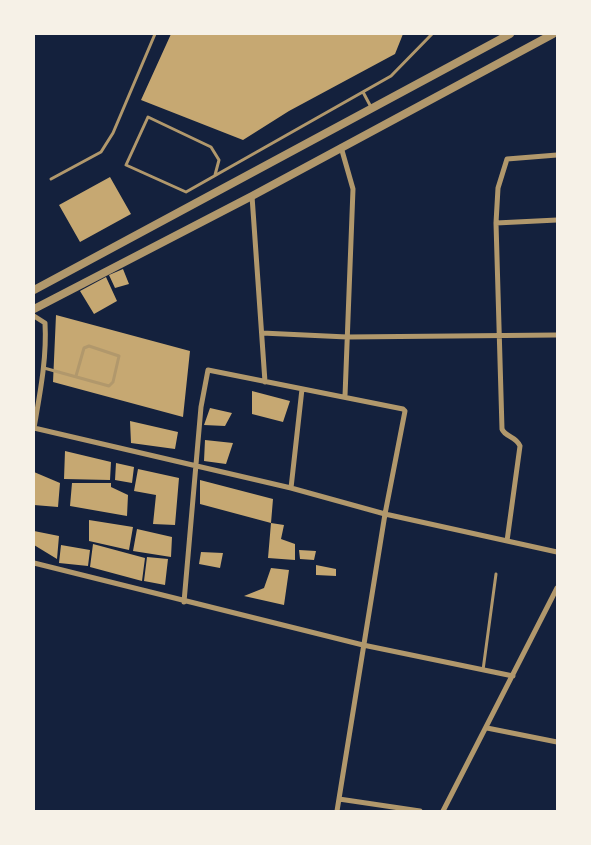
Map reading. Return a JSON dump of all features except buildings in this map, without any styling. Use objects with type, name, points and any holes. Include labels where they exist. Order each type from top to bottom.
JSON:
[{"type":"street","points":[[34,290],[510,34]]},
{"type":"street","points":[[34,309],[252,196],[553,34]]},
{"type":"street","points":[[340,147],[353,189],[345,396]]},
{"type":"street","points":[[507,541],[520,446],[517,440],[504,433],[502,429],[496,222],[498,188],[507,159],[557,155]]},
{"type":"street","points":[[252,196],[265,382]]},
{"type":"street","points":[[496,222],[557,220]]},
{"type":"street","points":[[34,316],[46,323],[43,368],[34,428],[291,488],[385,514],[557,552]]},
{"type":"street","points":[[262,333],[347,337],[557,335]]},
{"type":"street","points":[[184,602],[201,407],[208,370],[345,396],[404,410],[385,514],[337,811]]},
{"type":"street","points":[[291,488],[302,388]]},
{"type":"street","points":[[34,562],[184,602],[364,645],[513,676]]},
{"type":"street","points":[[442,811],[556,596],[557,588]]},
{"type":"street","points":[[487,728],[557,742]]},
{"type":"street","points":[[339,799],[420,811]]},
{"type":"lane","points":[[51,179],[101,152],[113,133],[155,34]]},
{"type":"lane","points":[[215,175],[219,160],[211,147],[148,118],[126,165],[182,192],[215,175],[391,76],[432,34]]},
{"type":"lane","points":[[363,92],[372,109]]},
{"type":"lane","points":[[43,368],[111,385],[119,356],[89,346],[84,348],[76,376]]},
{"type":"lane","points":[[483,670],[496,574]]}]
